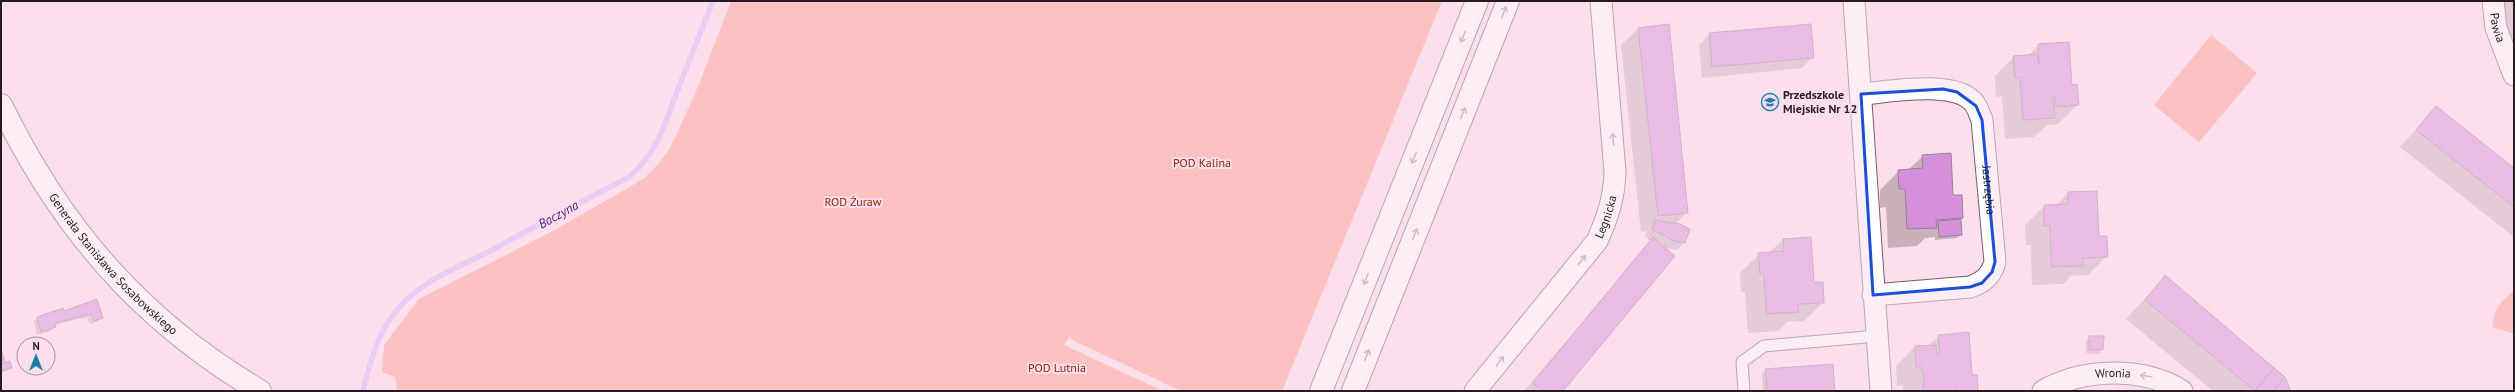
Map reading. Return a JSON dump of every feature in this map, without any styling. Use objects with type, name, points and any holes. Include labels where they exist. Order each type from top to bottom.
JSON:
[{"type":"main road","points":[[1321,391],[1477,1]]},
{"type":"main road","points":[[1353,391],[1508,1]]},
{"type":"main road","name":"Generała Stanisława Sosabowskiego","points":[[1,105],[24,151],[48,191],[89,248],[129,291],[160,320],[194,348],[260,391]]},
{"type":"street","name":"Legnicka","points":[[1476,391],[1597,241],[1609,215],[1614,194],[1616,172],[1601,1]]},
{"type":"street","points":[[1854,1],[1873,295],[1881,391]]},
{"type":"street","name":"Pawia","points":[[2493,1],[2496,28],[2514,75]]},
{"type":"street","name":"Jastrzębia","points":[[1861,94],[1943,89],[1958,92],[1970,99],[1976,106],[1982,120],[1995,262],[1992,272],[1982,283],[1970,287],[1873,295]]},
{"type":"street","name":"Wronia","points":[[2043,391],[2077,378],[2133,374],[2152,377],[2169,383],[2182,391]]},
{"type":"lane","points":[[1744,391],[1742,362],[1764,346],[1876,336]]},
{"type":"highlighted area","points":[[1943,89],[1957,92],[1976,106],[1982,120],[1995,262],[1992,272],[1982,283],[1970,287],[1873,295],[1861,94]]},
{"type":"green space","points":[[731,1],[1442,1],[1282,391],[1181,391],[1072,340],[1070,336],[1064,345],[1163,391],[397,391],[395,377],[382,372],[384,345],[419,299],[553,231],[645,178],[660,162],[670,148],[696,92]]},
{"type":"green space","points":[[2211,35],[2257,73],[2199,142],[2154,105]]},
{"type":"green space","points":[[2514,291],[2514,334],[2492,327],[2498,306]]},
{"type":"building","points":[[1669,24],[1688,213],[1658,216],[1638,28]]},
{"type":"building","points":[[1811,24],[1814,58],[1712,67],[1709,33]]},
{"type":"building","points":[[2069,42],[2072,85],[2077,84],[2079,105],[2056,107],[2055,98],[2053,98],[2055,118],[2023,120],[2020,78],[2015,78],[2013,56],[2037,54],[2039,64],[2038,44]]},
{"type":"building","points":[[2436,106],[2514,168],[2514,207],[2416,130]]},
{"type":"building","points":[[1951,153],[1953,195],[1962,195],[1963,218],[1936,220],[1937,228],[1907,229],[1905,189],[1899,189],[1898,170],[1923,168],[1922,155]]},
{"type":"building","points":[[2097,191],[2099,236],[2107,236],[2108,257],[2083,258],[2083,266],[2051,267],[2050,226],[2044,226],[2044,205],[2068,204],[2068,192]]},
{"type":"building","points":[[1961,219],[1962,235],[1939,237],[1938,221]]},
{"type":"building","points":[[1655,220],[1680,224],[1690,229],[1685,243],[1674,241],[1652,229]]},
{"type":"building","points":[[1653,237],[1675,256],[1563,391],[1542,391],[1533,383]]},
{"type":"building","points":[[1811,237],[1814,282],[1823,282],[1824,303],[1798,304],[1799,312],[1766,314],[1764,274],[1760,274],[1758,253],[1784,251],[1783,239]]},
{"type":"building","points":[[2165,275],[2274,368],[2255,391],[2145,300]]},
{"type":"building","points":[[97,299],[103,318],[94,321],[91,314],[55,323],[56,327],[41,332],[37,317],[63,308],[64,311]]},
{"type":"building","points":[[1969,332],[1972,375],[1977,375],[1978,391],[1956,391],[1955,388],[1954,391],[1923,391],[1924,374],[1922,374],[1921,367],[1916,367],[1915,346],[1936,345],[1937,355],[1940,355],[1938,335]]},
{"type":"building","points":[[2089,336],[2104,336],[2103,350],[2089,350]]},
{"type":"building","points":[[1,350],[5,362],[10,361],[12,368],[1,371]]},
{"type":"building","points":[[1833,364],[1835,391],[1767,391],[1765,369]]},
{"type":"building","points":[[2274,368],[2285,377],[2273,391],[2255,391]]},
{"type":"building","points":[[2285,377],[2291,391],[2273,391]]},
{"type":"waterway","name":"Baczyna","points":[[363,391],[375,349],[389,320],[405,301],[427,283],[629,177],[639,168],[654,146],[666,122],[713,1]]},
{"type":"place","name":"Przedszkole Miejskie Nr 12","points":[[1770,102]]},
{"type":"park label","name":"POD Kalina","points":[[1202,163]]},
{"type":"park label","name":"ROD Żuraw","points":[[853,202]]},
{"type":"park label","name":"POD Lutnia","points":[[1057,368]]}]
